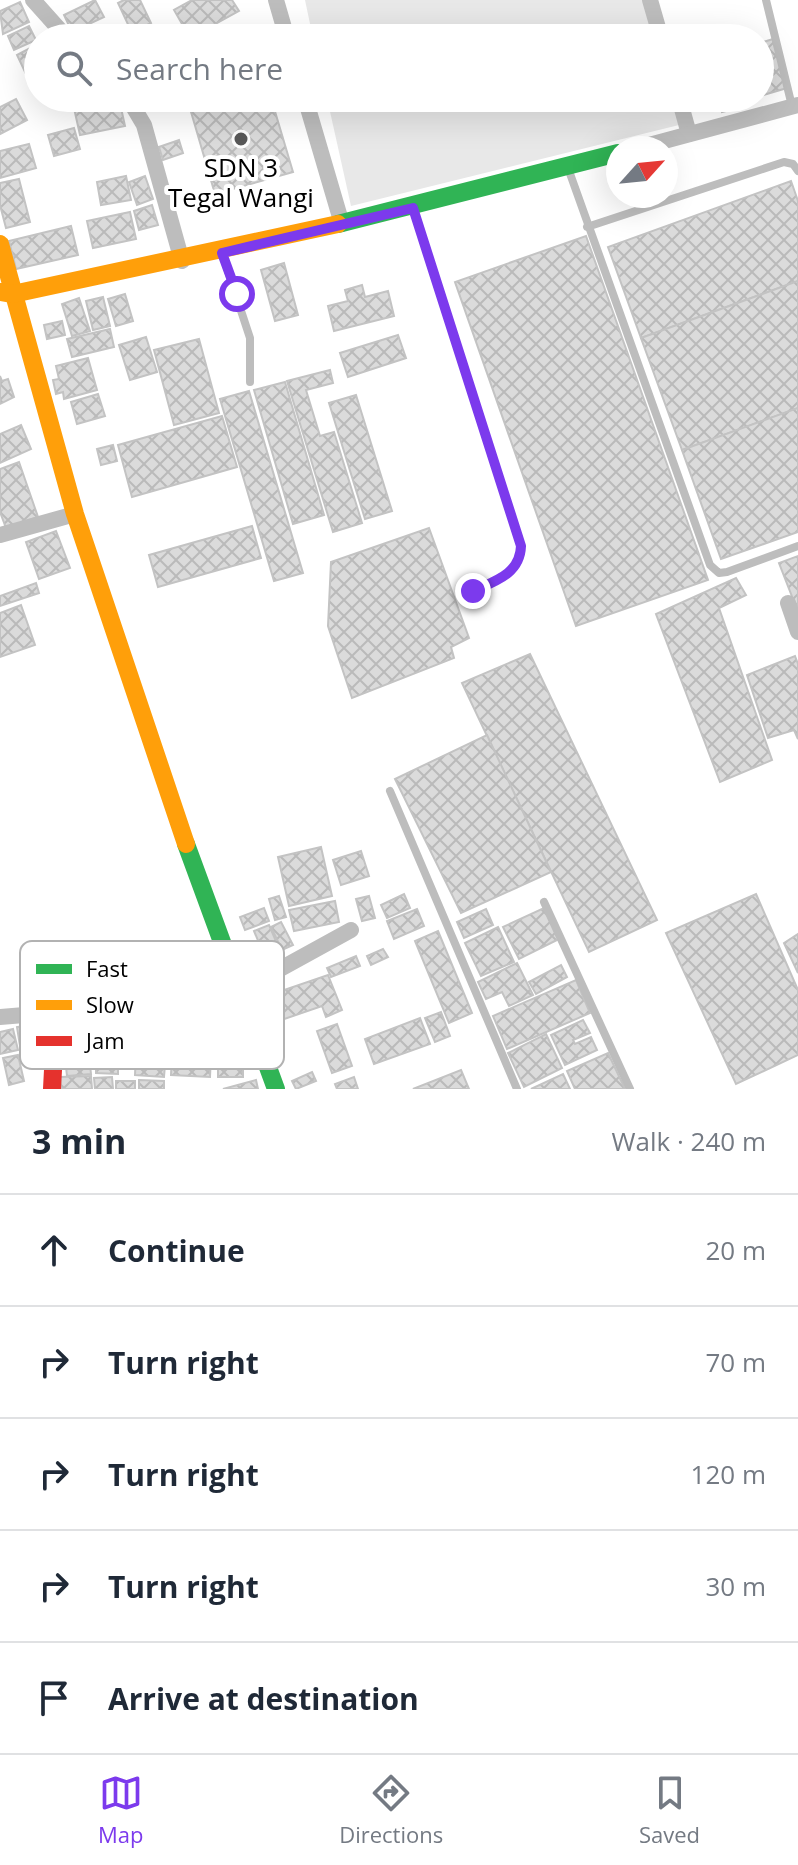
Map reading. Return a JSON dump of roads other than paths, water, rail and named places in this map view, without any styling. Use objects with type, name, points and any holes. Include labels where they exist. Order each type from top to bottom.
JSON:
[{"type":"street","points":[[33,0],[54,24]]},
{"type":"street","points":[[276,0],[283,24]]},
{"type":"street","points":[[650,0],[657,24]]},
{"type":"street","points":[[678,137],[796,111]]},
{"type":"street","points":[[136,112],[144,125],[182,261]]},
{"type":"street","points":[[309,112],[342,224]]},
{"type":"street","points":[[683,112],[689,134]]},
{"type":"street","points":[[6,293],[222,253],[413,208],[606,156]]},
{"type":"street","points":[[0,244],[6,293],[75,514],[166,789],[222,941]]},
{"type":"street","points":[[0,535],[75,514]]},
{"type":"street","points":[[788,603],[798,632]]},
{"type":"street","points":[[284,967],[351,930]]},
{"type":"street","points":[[0,1017],[20,1016]]},
{"type":"street","points":[[52,1089],[53,1069]]},
{"type":"street","points":[[269,1069],[276,1089]]},
{"type":"lane","points":[[766,0],[772,24]]},
{"type":"lane","points":[[774,30],[796,111]]},
{"type":"lane","points":[[587,227],[784,162],[793,164],[798,171]]},
{"type":"lane","points":[[568,167],[710,565],[715,571],[727,572],[798,546]]},
{"type":"lane","points":[[413,208],[521,546],[521,559],[514,569],[473,591]]},
{"type":"lane","points":[[222,253],[250,338],[250,382]]},
{"type":"lane","points":[[390,791],[517,1089]]},
{"type":"lane","points":[[544,902],[630,1089]]},
{"type":"place","name":"SDN 3 Tegal Wangi","points":[[241,139]]}]
